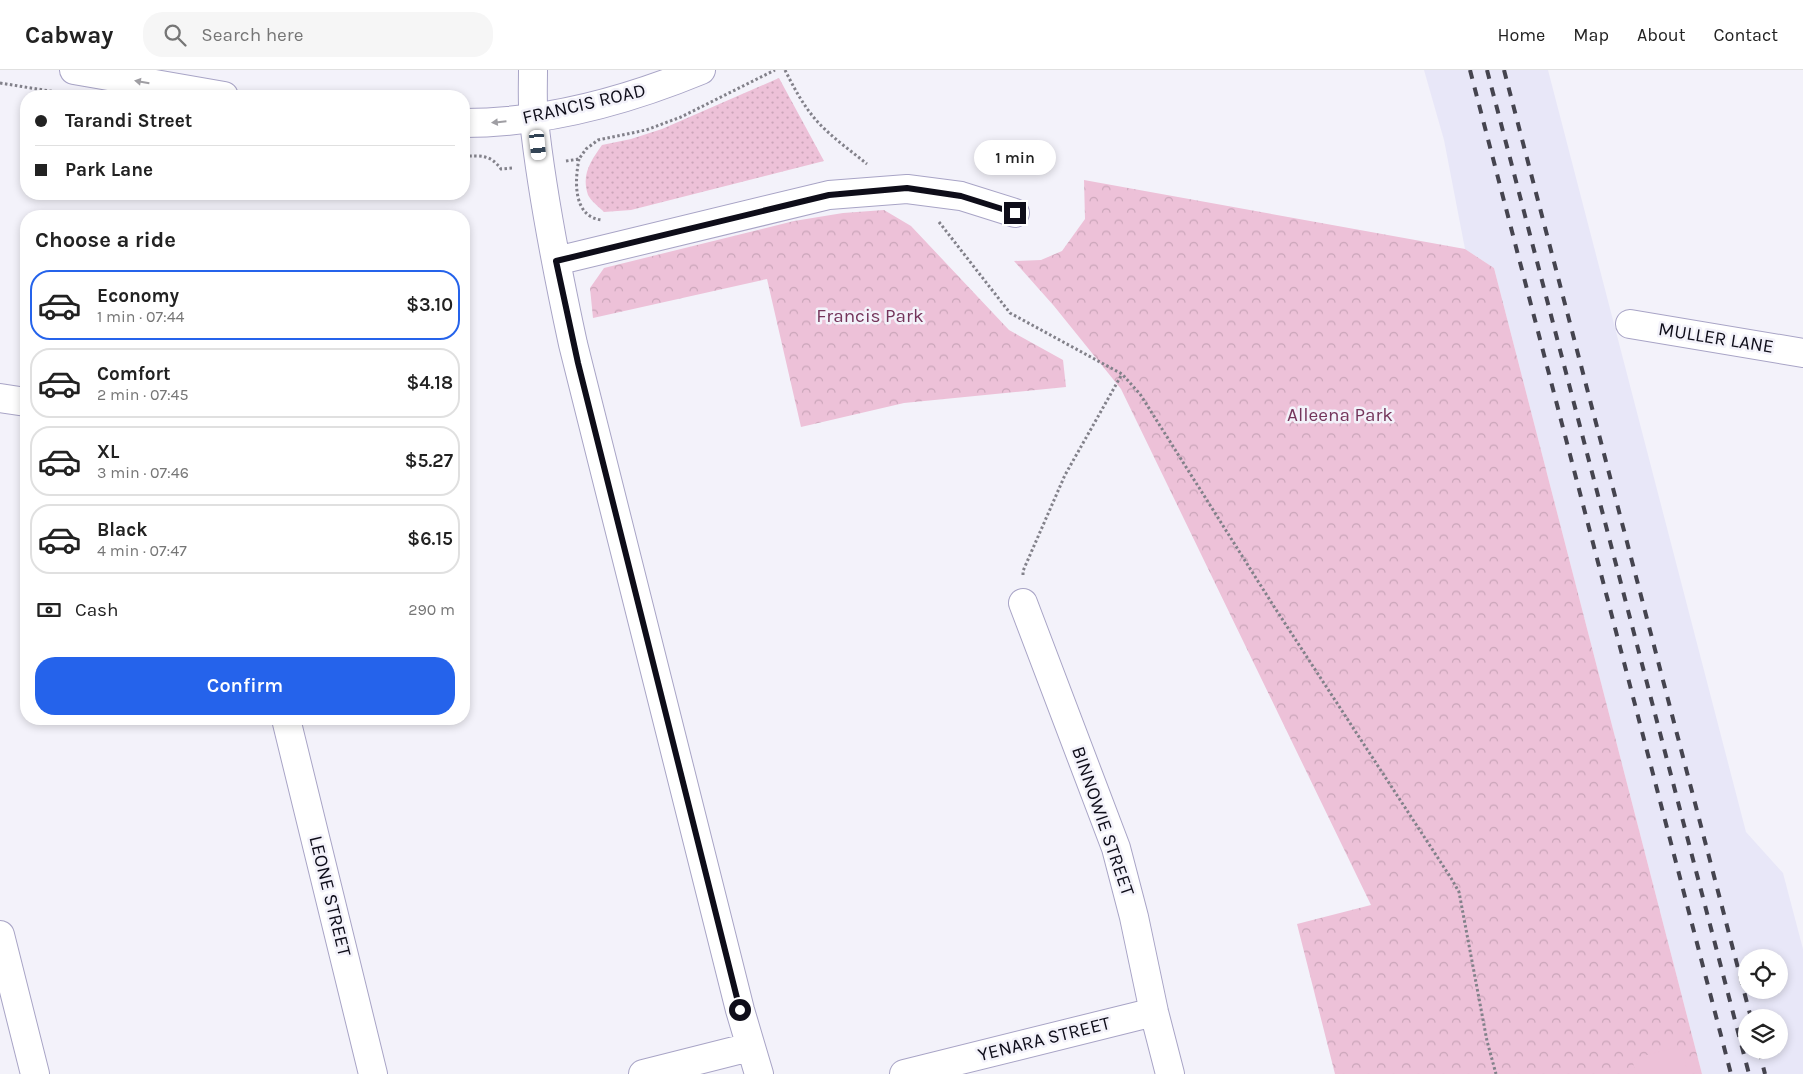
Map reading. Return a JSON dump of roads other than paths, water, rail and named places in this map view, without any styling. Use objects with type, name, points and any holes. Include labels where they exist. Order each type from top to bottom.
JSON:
[{"type":"street","points":[[533,70],[534,118],[540,165],[556,261],[578,363],[750,1047],[759,1074]]},
{"type":"street","name":"FRANCIS ROAD","points":[[470,123],[534,118],[597,105],[664,85],[701,70]]},
{"type":"street","points":[[68,82],[157,90]]},
{"type":"street","points":[[556,261],[829,195],[907,188],[961,196],[1015,213]]},
{"type":"street","name":"MULLER LANE","points":[[1630,324],[1803,353]]},
{"type":"street","points":[[0,398],[20,401]]},
{"type":"street","name":"BINNOWIE STREET","points":[[1023,603],[1116,848],[1170,1074]]},
{"type":"street","name":"LEONE STREET","points":[[287,725],[374,1074]]},
{"type":"street","points":[[0,935],[5,976],[35,1074]]},
{"type":"street","name":"YENARA STREET","points":[[904,1074],[1154,1012]]},
{"type":"street","points":[[643,1074],[750,1047]]},
{"type":"railway","points":[[1470,70],[1731,1074]]},
{"type":"railway","points":[[1487,70],[1749,1074]]},
{"type":"railway","points":[[1504,70],[1749,1009]]},
{"type":"railway","points":[[1761,1059],[1765,1074]]},
{"type":"park label","name":"Francis Park","points":[[870,316]]},
{"type":"park label","name":"Alleena Park","points":[[1340,415]]}]
